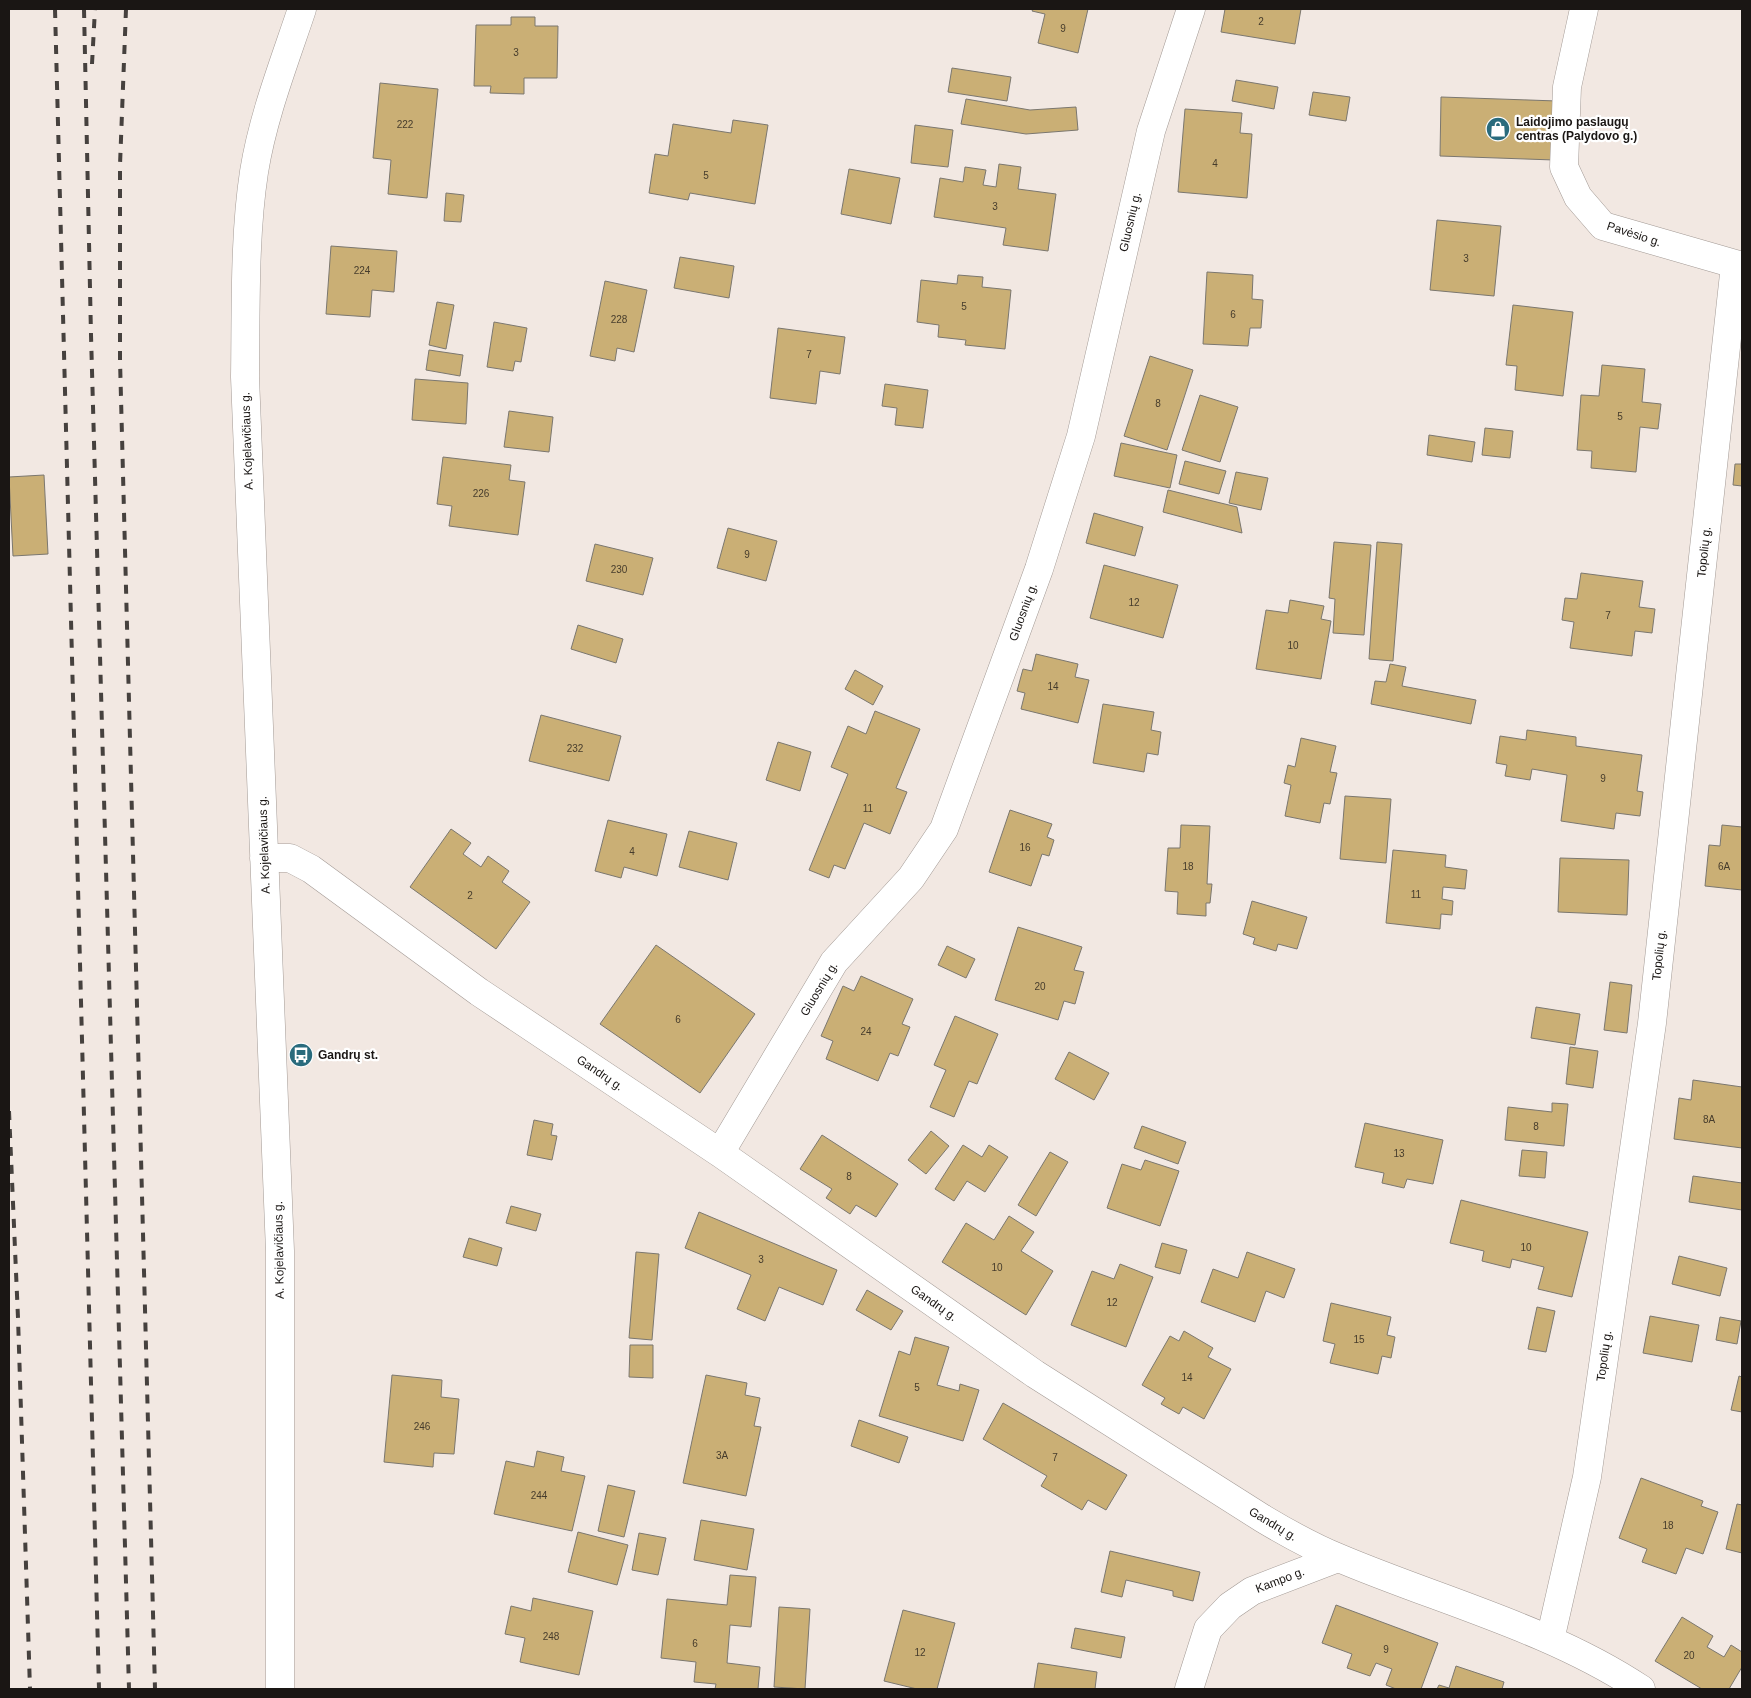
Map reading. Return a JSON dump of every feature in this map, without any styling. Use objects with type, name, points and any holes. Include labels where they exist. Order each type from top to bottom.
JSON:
[{"type":"street","name":"A. Kojelavičiaus g.","points":[[280,1689],[280,1251],[245,377],[248,242],[254,173],[265,121],[302,9]]},
{"type":"street","name":"Gluosnių g.","points":[[720,1154],[834,962],[911,878],[944,829],[1039,569],[1081,436],[1151,131],[1191,9]]},
{"type":"street","name":"Pavėsio g.","points":[[1584,9],[1567,87],[1564,167],[1578,197],[1603,226],[1739,266]]},
{"type":"street","name":"Topolių g.","points":[[1550,1640],[1587,1477],[1652,1023],[1739,266]]},
{"type":"street","name":"Gandrų g.","points":[[264,858],[290,858],[310,869],[478,992],[720,1154],[1035,1374],[1262,1518],[1296,1538],[1338,1558],[1550,1640],[1624,1678],[1641,1689]]},
{"type":"street","name":"Kampo g.","points":[[1189,1689],[1208,1629],[1230,1606],[1252,1591],[1338,1558]]},
{"type":"building","points":[[1033,9],[1088,9],[1078,53],[1038,43],[1045,14],[1032,11]]},
{"type":"building","points":[[1225,9],[1301,9],[1295,44],[1221,32]]},
{"type":"building","points":[[511,17],[535,17],[535,26],[558,26],[557,78],[524,78],[524,94],[490,93],[491,86],[474,86],[476,25],[511,25]]},
{"type":"building","points":[[952,68],[1011,77],[1007,101],[948,92]]},
{"type":"building","points":[[1236,80],[1278,87],[1274,109],[1232,101]]},
{"type":"building","points":[[380,83],[438,89],[427,198],[388,194],[391,160],[373,158]]},
{"type":"building","points":[[1313,92],[1350,97],[1346,121],[1309,115]]},
{"type":"building","name":"Laidojimo paslaugų centras (Palydovo g.)","points":[[1441,97],[1557,101],[1554,160],[1440,156]]},
{"type":"building","points":[[966,99],[1030,110],[1076,107],[1078,130],[1026,134],[961,124]]},
{"type":"building","points":[[1185,109],[1242,113],[1240,133],[1252,134],[1247,198],[1178,192]]},
{"type":"building","points":[[733,120],[768,125],[755,204],[690,193],[688,200],[649,193],[655,154],[668,156],[673,124],[731,133]]},
{"type":"building","points":[[915,125],[953,130],[948,167],[911,163]]},
{"type":"building","points":[[999,164],[1021,167],[1018,189],[1056,194],[1048,251],[1003,245],[1006,228],[934,217],[940,178],[963,182],[965,167],[986,170],[983,185],[996,187]]},
{"type":"building","points":[[849,169],[900,178],[891,224],[841,214]]},
{"type":"building","points":[[446,193],[464,195],[461,222],[444,221]]},
{"type":"building","points":[[1437,220],[1501,226],[1494,296],[1430,290]]},
{"type":"building","points":[[331,246],[397,251],[394,292],[372,290],[370,317],[326,314]]},
{"type":"building","points":[[680,257],[734,266],[729,298],[674,288]]},
{"type":"building","points":[[1207,272],[1253,275],[1252,299],[1263,300],[1261,328],[1250,328],[1248,346],[1203,344]]},
{"type":"building","points":[[958,275],[983,277],[982,287],[1011,290],[1005,349],[965,345],[966,340],[938,337],[939,325],[917,322],[921,280],[957,284]]},
{"type":"building","points":[[605,281],[647,290],[634,352],[617,348],[615,361],[590,356]]},
{"type":"building","points":[[437,302],[454,305],[446,349],[429,345]]},
{"type":"building","points":[[1513,305],[1573,312],[1563,396],[1515,390],[1517,366],[1506,365]]},
{"type":"building","points":[[494,322],[527,328],[521,362],[515,361],[513,371],[487,367]]},
{"type":"building","points":[[778,328],[845,337],[840,374],[820,371],[816,404],[770,398]]},
{"type":"building","points":[[429,350],[463,355],[460,376],[426,370]]},
{"type":"building","points":[[1150,356],[1193,370],[1167,450],[1124,436]]},
{"type":"building","points":[[1602,365],[1645,369],[1642,402],[1661,404],[1658,429],[1640,427],[1636,472],[1591,468],[1592,451],[1577,450],[1581,395],[1599,396]]},
{"type":"building","points":[[415,379],[468,383],[466,424],[412,420]]},
{"type":"building","points":[[885,384],[928,390],[923,428],[895,425],[897,408],[882,406]]},
{"type":"building","points":[[1200,395],[1238,407],[1220,462],[1182,450]]},
{"type":"building","points":[[509,411],[553,417],[549,452],[504,447]]},
{"type":"building","points":[[1485,428],[1513,431],[1510,458],[1482,455]]},
{"type":"building","points":[[1429,435],[1475,442],[1472,462],[1427,455]]},
{"type":"building","points":[[1121,443],[1177,455],[1170,488],[1114,476]]},
{"type":"building","points":[[443,457],[511,465],[509,480],[525,482],[518,535],[449,526],[452,506],[437,504]]},
{"type":"building","points":[[1185,461],[1226,471],[1219,494],[1179,484]]},
{"type":"building","points":[[1735,464],[1742,464],[1742,486],[1733,485]]},
{"type":"building","points":[[1236,472],[1268,478],[1261,510],[1229,503]]},
{"type":"building","points":[[44,475],[48,554],[13,556],[9,477]]},
{"type":"building","points":[[1168,490],[1237,507],[1242,533],[1163,512]]},
{"type":"building","points":[[1094,513],[1143,527],[1135,556],[1086,543]]},
{"type":"building","points":[[728,528],[777,541],[766,581],[717,568]]},
{"type":"building","points":[[1334,542],[1371,545],[1364,635],[1333,633],[1335,599],[1329,598]]},
{"type":"building","points":[[1377,542],[1402,544],[1393,661],[1369,659]]},
{"type":"building","points":[[595,544],[653,558],[643,595],[586,581]]},
{"type":"building","points":[[1104,565],[1178,585],[1163,638],[1090,618]]},
{"type":"building","points":[[1581,573],[1643,581],[1639,607],[1655,609],[1652,633],[1635,631],[1632,656],[1570,648],[1574,622],[1562,620],[1565,598],[1577,599]]},
{"type":"building","points":[[1290,600],[1324,606],[1321,619],[1331,621],[1321,679],[1256,669],[1266,610],[1288,613]]},
{"type":"building","points":[[578,625],[623,639],[616,663],[571,649]]},
{"type":"building","points":[[1036,654],[1078,664],[1075,677],[1089,680],[1078,723],[1021,709],[1025,693],[1017,691],[1023,669],[1032,671]]},
{"type":"building","points":[[1390,664],[1406,667],[1402,686],[1476,700],[1471,724],[1371,704],[1375,681],[1386,682]]},
{"type":"building","points":[[855,670],[883,686],[873,705],[845,689]]},
{"type":"building","points":[[1103,704],[1154,712],[1151,730],[1161,732],[1158,755],[1147,753],[1144,772],[1093,763]]},
{"type":"building","points":[[875,711],[920,729],[896,788],[907,792],[890,834],[864,823],[845,869],[834,865],[829,878],[809,870],[848,774],[831,767],[848,726],[866,734]]},
{"type":"building","points":[[541,715],[621,736],[609,781],[529,761]]},
{"type":"building","points":[[1527,730],[1576,737],[1576,746],[1642,755],[1637,791],[1643,792],[1640,816],[1616,813],[1614,829],[1561,821],[1567,775],[1532,769],[1530,780],[1505,776],[1507,765],[1496,763],[1500,736],[1526,740]]},
{"type":"building","points":[[1301,738],[1336,746],[1330,772],[1337,773],[1330,804],[1324,803],[1320,823],[1285,816],[1291,785],[1284,783],[1288,765],[1295,767]]},
{"type":"building","points":[[778,742],[811,752],[800,791],[766,780]]},
{"type":"building","points":[[1345,796],[1391,799],[1386,863],[1340,859]]},
{"type":"building","points":[[1010,810],[1052,824],[1047,837],[1054,840],[1049,856],[1042,854],[1031,886],[989,872]]},
{"type":"building","points":[[608,820],[667,834],[657,876],[624,867],[621,878],[595,871]]},
{"type":"building","points":[[1181,825],[1210,826],[1207,884],[1212,884],[1210,903],[1206,903],[1206,916],[1177,914],[1178,892],[1165,891],[1168,848],[1180,848]]},
{"type":"building","points":[[1722,825],[1742,827],[1742,890],[1705,886],[1709,845],[1720,846]]},
{"type":"building","points":[[451,829],[471,843],[463,854],[481,867],[488,856],[509,871],[502,882],[530,902],[496,949],[410,887]]},
{"type":"building","points":[[689,831],[737,843],[728,880],[679,867]]},
{"type":"building","points":[[1393,850],[1446,855],[1445,867],[1467,870],[1465,889],[1443,887],[1442,899],[1453,901],[1452,915],[1441,914],[1440,929],[1386,923]]},
{"type":"building","points":[[1560,858],[1629,860],[1627,915],[1558,912]]},
{"type":"building","points":[[1252,901],[1307,917],[1297,949],[1278,944],[1276,951],[1253,944],[1255,938],[1243,934]]},
{"type":"building","points":[[1018,927],[1082,947],[1074,970],[1084,972],[1075,1004],[1064,1001],[1058,1020],[995,1000]]},
{"type":"building","points":[[656,945],[755,1014],[700,1093],[600,1024]]},
{"type":"building","points":[[947,946],[975,959],[966,978],[938,965]]},
{"type":"building","points":[[861,976],[913,999],[902,1024],[910,1027],[898,1056],[890,1053],[878,1081],[826,1059],[833,1041],[821,1036],[843,986],[854,991]]},
{"type":"building","points":[[1610,982],[1632,985],[1627,1033],[1604,1030]]},
{"type":"building","points":[[1536,1007],[1580,1014],[1575,1045],[1531,1038]]},
{"type":"building","points":[[955,1016],[998,1034],[977,1084],[969,1081],[954,1117],[930,1107],[946,1070],[934,1065]]},
{"type":"building","points":[[1570,1047],[1598,1051],[1593,1088],[1566,1084]]},
{"type":"building","points":[[1069,1052],[1109,1073],[1094,1100],[1055,1079]]},
{"type":"building","points":[[1693,1080],[1742,1087],[1742,1148],[1674,1139],[1679,1098],[1691,1100]]},
{"type":"building","points":[[1552,1103],[1568,1104],[1564,1146],[1505,1140],[1508,1107],[1552,1112]]},
{"type":"building","points":[[534,1120],[553,1124],[551,1135],[557,1136],[552,1160],[527,1155]]},
{"type":"building","points":[[1365,1123],[1443,1140],[1433,1184],[1407,1179],[1404,1188],[1382,1183],[1384,1173],[1355,1167]]},
{"type":"building","points":[[1142,1126],[1186,1142],[1178,1164],[1134,1148]]},
{"type":"building","points":[[931,1131],[949,1146],[926,1174],[908,1160]]},
{"type":"building","points":[[822,1135],[898,1184],[876,1217],[856,1205],[850,1214],[826,1198],[832,1189],[800,1169]]},
{"type":"building","points":[[963,1145],[982,1157],[989,1145],[1008,1157],[985,1192],[967,1181],[954,1201],[935,1189]]},
{"type":"building","points":[[1522,1150],[1547,1152],[1545,1178],[1519,1176]]},
{"type":"building","points":[[1050,1152],[1068,1162],[1036,1216],[1018,1205]]},
{"type":"building","points":[[1145,1160],[1179,1171],[1160,1226],[1107,1208],[1122,1164],[1141,1170]]},
{"type":"building","points":[[1693,1176],[1742,1183],[1742,1210],[1689,1202]]},
{"type":"building","points":[[1461,1200],[1588,1232],[1572,1297],[1538,1289],[1544,1267],[1512,1259],[1510,1268],[1482,1261],[1484,1251],[1450,1243]]},
{"type":"building","points":[[511,1206],[541,1214],[536,1231],[506,1223]]},
{"type":"building","points":[[699,1212],[837,1270],[823,1305],[779,1287],[765,1321],[737,1309],[751,1275],[685,1248]]},
{"type":"building","points":[[1009,1216],[1034,1232],[1021,1251],[1053,1271],[1026,1315],[942,1262],[966,1223],[994,1240]]},
{"type":"building","points":[[469,1238],[502,1248],[497,1266],[463,1257]]},
{"type":"building","points":[[1162,1243],[1187,1250],[1180,1274],[1155,1267]]},
{"type":"building","points":[[636,1252],[659,1254],[652,1340],[629,1338]]},
{"type":"building","points":[[1247,1252],[1295,1269],[1284,1298],[1266,1291],[1255,1322],[1201,1302],[1213,1269],[1238,1278]]},
{"type":"building","points":[[1679,1256],[1727,1268],[1720,1296],[1672,1284]]},
{"type":"building","points":[[1120,1264],[1153,1277],[1126,1347],[1071,1325],[1092,1271],[1114,1279]]},
{"type":"building","points":[[867,1290],[903,1311],[891,1330],[856,1310]]},
{"type":"building","points":[[1331,1303],[1391,1317],[1387,1335],[1395,1337],[1391,1358],[1382,1356],[1378,1374],[1330,1363],[1335,1344],[1323,1341]]},
{"type":"building","points":[[1537,1307],[1555,1311],[1546,1352],[1528,1349]]},
{"type":"building","points":[[1650,1316],[1699,1325],[1692,1362],[1643,1353]]},
{"type":"building","points":[[1720,1317],[1741,1321],[1737,1344],[1716,1340]]},
{"type":"building","points":[[1184,1331],[1213,1348],[1208,1357],[1231,1369],[1204,1419],[1183,1407],[1179,1414],[1161,1404],[1165,1398],[1142,1385],[1170,1336],[1179,1341]]},
{"type":"building","points":[[915,1337],[949,1347],[937,1385],[959,1391],[960,1384],[979,1390],[963,1441],[879,1416],[899,1351],[910,1355]]},
{"type":"building","points":[[630,1345],[653,1345],[653,1378],[629,1377]]},
{"type":"building","points":[[392,1375],[442,1380],[441,1397],[459,1399],[454,1454],[434,1453],[433,1467],[384,1462]]},
{"type":"building","points":[[706,1375],[747,1383],[745,1395],[760,1398],[754,1426],[761,1427],[746,1496],[683,1483]]},
{"type":"building","points":[[1739,1376],[1742,1377],[1742,1412],[1731,1410]]},
{"type":"building","points":[[1003,1403],[1127,1475],[1106,1510],[1088,1500],[1082,1510],[1041,1486],[1047,1476],[983,1439]]},
{"type":"building","points":[[859,1420],[908,1437],[899,1463],[851,1446]]},
{"type":"building","points":[[537,1451],[564,1457],[561,1471],[585,1476],[572,1531],[494,1514],[506,1461],[534,1467]]},
{"type":"building","points":[[1641,1478],[1703,1501],[1701,1506],[1718,1512],[1703,1554],[1686,1548],[1676,1574],[1642,1562],[1647,1549],[1619,1538]]},
{"type":"building","points":[[608,1485],[635,1491],[624,1537],[598,1531]]},
{"type":"building","points":[[1737,1504],[1742,1505],[1742,1553],[1726,1549]]},
{"type":"building","points":[[701,1520],[754,1529],[747,1570],[694,1560]]},
{"type":"building","points":[[578,1532],[628,1545],[617,1585],[568,1572]]},
{"type":"building","points":[[639,1533],[666,1538],[658,1575],[632,1570]]},
{"type":"building","points":[[1110,1551],[1200,1572],[1193,1601],[1173,1596],[1173,1591],[1126,1580],[1122,1597],[1101,1592]]},
{"type":"building","points":[[730,1575],[756,1577],[751,1627],[730,1625],[727,1663],[760,1667],[758,1689],[715,1689],[716,1684],[694,1682],[696,1662],[661,1658],[667,1599],[727,1605]]},
{"type":"building","points":[[533,1598],[593,1611],[579,1675],[520,1662],[525,1638],[505,1634],[511,1606],[531,1611]]},
{"type":"building","points":[[1336,1605],[1438,1643],[1421,1689],[1396,1689],[1386,1685],[1392,1669],[1376,1663],[1370,1676],[1347,1668],[1352,1654],[1322,1643]]},
{"type":"building","points":[[779,1607],[810,1609],[805,1689],[774,1687]]},
{"type":"building","points":[[903,1610],[955,1623],[937,1689],[917,1689],[884,1681]]},
{"type":"building","points":[[1682,1617],[1713,1636],[1707,1647],[1724,1657],[1731,1645],[1742,1652],[1742,1667],[1729,1689],[1702,1689],[1655,1661]]},
{"type":"building","points":[[1075,1628],[1125,1637],[1121,1658],[1071,1648]]},
{"type":"building","points":[[1038,1663],[1097,1672],[1095,1689],[1034,1689]]},
{"type":"building","points":[[1456,1666],[1504,1682],[1502,1689],[1437,1689],[1439,1685],[1449,1688]]},
{"type":"railway","points":[[55,9],[99,1689]]},
{"type":"railway","points":[[84,9],[91,335],[129,1689]]},
{"type":"railway","points":[[92,64],[95,9]]},
{"type":"railway","points":[[126,9],[120,165],[120,360],[155,1689]]},
{"type":"railway","points":[[9,1111],[30,1689]]},
{"type":"place","name":"Laidojimo paslaugų centras (Palydovo g.)","points":[[1498,129]]},
{"type":"place","name":"Gandrų st.","points":[[301,1055]]}]
